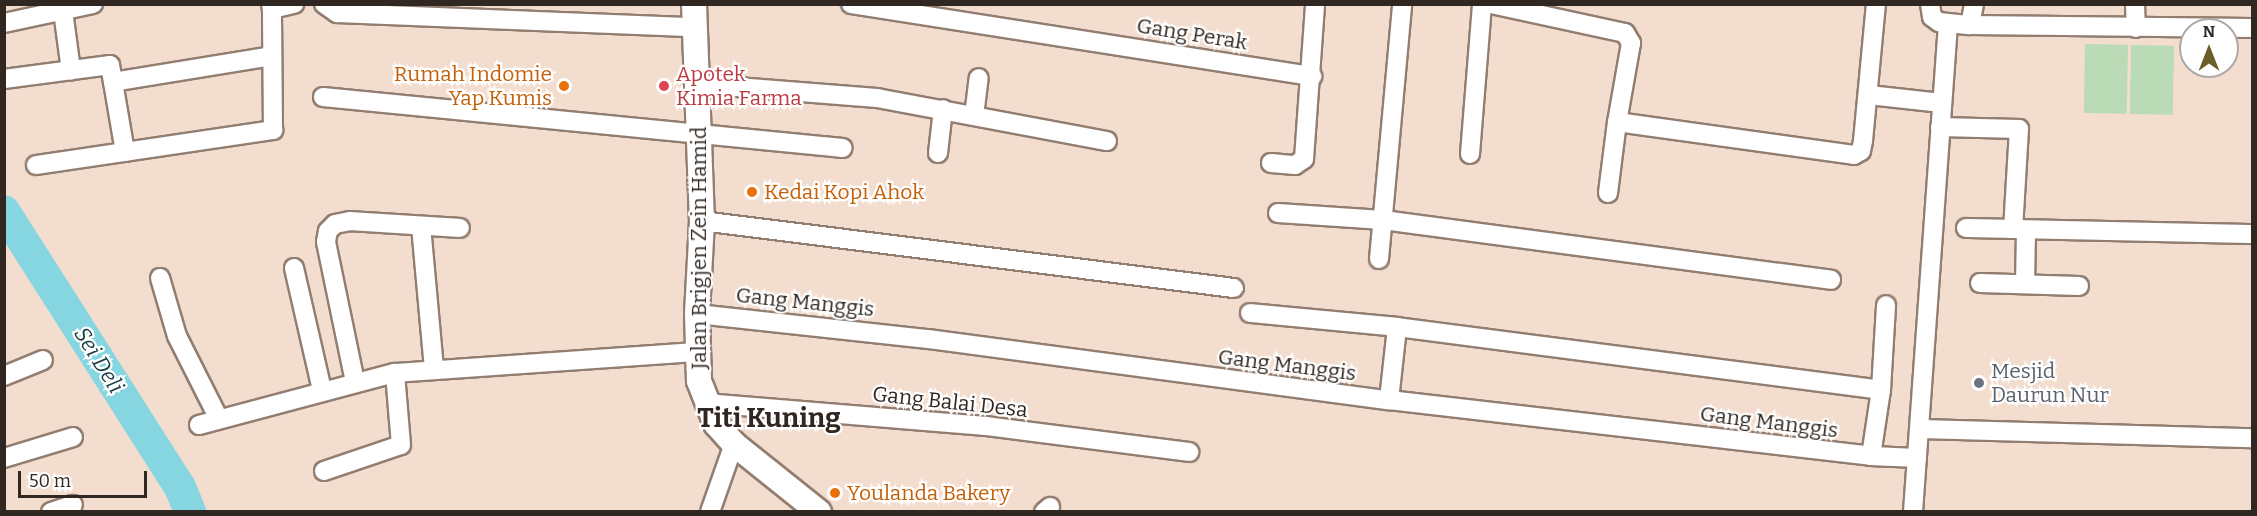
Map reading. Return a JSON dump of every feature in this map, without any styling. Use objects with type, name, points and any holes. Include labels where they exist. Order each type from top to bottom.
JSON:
[{"type":"main road","name":"Jalan Brigjen Zein Hamid","points":[[694,16],[702,221],[697,314],[698,352],[705,403],[716,424],[734,444],[819,512]]},
{"type":"street","points":[[4,22],[93,4]]},
{"type":"street","points":[[36,165],[273,130],[271,7],[294,4]]},
{"type":"street","points":[[324,4],[337,13],[694,16]]},
{"type":"street","name":"Gang Perak","points":[[851,4],[1312,75]]},
{"type":"street","points":[[1271,164],[1295,165],[1304,159],[1312,75],[1315,4]]},
{"type":"street","points":[[1379,259],[1402,4]]},
{"type":"street","points":[[1470,154],[1482,4]]},
{"type":"street","points":[[1491,4],[1536,8],[1625,33],[1630,38],[1608,193]]},
{"type":"street","points":[[1617,122],[1854,155],[1861,151],[1869,95],[1876,4]]},
{"type":"street","points":[[1930,4],[1932,17],[1948,23],[1970,25],[2253,28]]},
{"type":"street","points":[[1970,25],[1974,4]]},
{"type":"street","points":[[2135,4],[2136,28]]},
{"type":"street","points":[[63,11],[71,70]]},
{"type":"street","points":[[1913,512],[1921,429],[1948,23]]},
{"type":"street","points":[[113,82],[272,56]]},
{"type":"street","points":[[4,79],[110,65],[125,152]]},
{"type":"street","points":[[974,116],[979,78]]},
{"type":"street","points":[[698,84],[877,98],[1107,141]]},
{"type":"street","points":[[1869,95],[1942,103]]},
{"type":"street","points":[[323,97],[843,148]]},
{"type":"street","points":[[938,153],[944,109]]},
{"type":"street","points":[[1940,127],[2019,129],[2020,229],[2025,284]]},
{"type":"street","points":[[1278,213],[1383,220],[1831,280]]},
{"type":"street","points":[[355,382],[326,242],[328,231],[335,224],[350,221],[460,228]]},
{"type":"street","points":[[702,221],[1234,288]]},
{"type":"street","points":[[421,226],[434,369]]},
{"type":"street","points":[[1966,228],[2253,234]]},
{"type":"street","points":[[294,268],[322,390]]},
{"type":"street","points":[[160,278],[181,345],[219,419]]},
{"type":"street","points":[[1980,283],[2079,286]]},
{"type":"street","points":[[1872,456],[1881,390],[1886,305]]},
{"type":"street","points":[[1250,313],[1397,327],[1881,390]]},
{"type":"street","name":"Gang Manggis","points":[[697,314],[929,339],[1389,400],[1872,456],[1917,458]]},
{"type":"street","points":[[1389,400],[1397,327]]},
{"type":"street","points":[[199,425],[322,390],[395,373],[698,352]]},
{"type":"street","points":[[4,376],[44,360]]},
{"type":"street","points":[[324,471],[401,445],[395,373]]},
{"type":"street","name":"Gang Balai Desa","points":[[705,403],[986,426],[1189,452]]},
{"type":"street","points":[[1921,429],[2253,438]]},
{"type":"street","points":[[4,458],[73,437]]},
{"type":"street","points":[[710,512],[734,444]]},
{"type":"street","points":[[51,512],[73,505]]},
{"type":"green space","points":[[2085,44],[2128,45],[2127,114],[2084,113]]},
{"type":"green space","points":[[2131,45],[2174,46],[2173,115],[2130,114]]},
{"type":"waterway","name":"Sei Deli","points":[[4,211],[180,487],[190,512]]},
{"type":"place","name":"Rumah Indomie Yap Kumis","points":[[564,86]]},
{"type":"place","name":"Apotek Kimia Farma","points":[[664,86]]},
{"type":"place","name":"Kedai Kopi Ahok","points":[[752,192]]},
{"type":"place","name":"Mesjid Daurun Nur","points":[[1979,383]]},
{"type":"place","name":"Youlanda Bakery","points":[[835,493]]},
{"type":"district","name":"Titi Kuning","points":[[769,419]]}]
